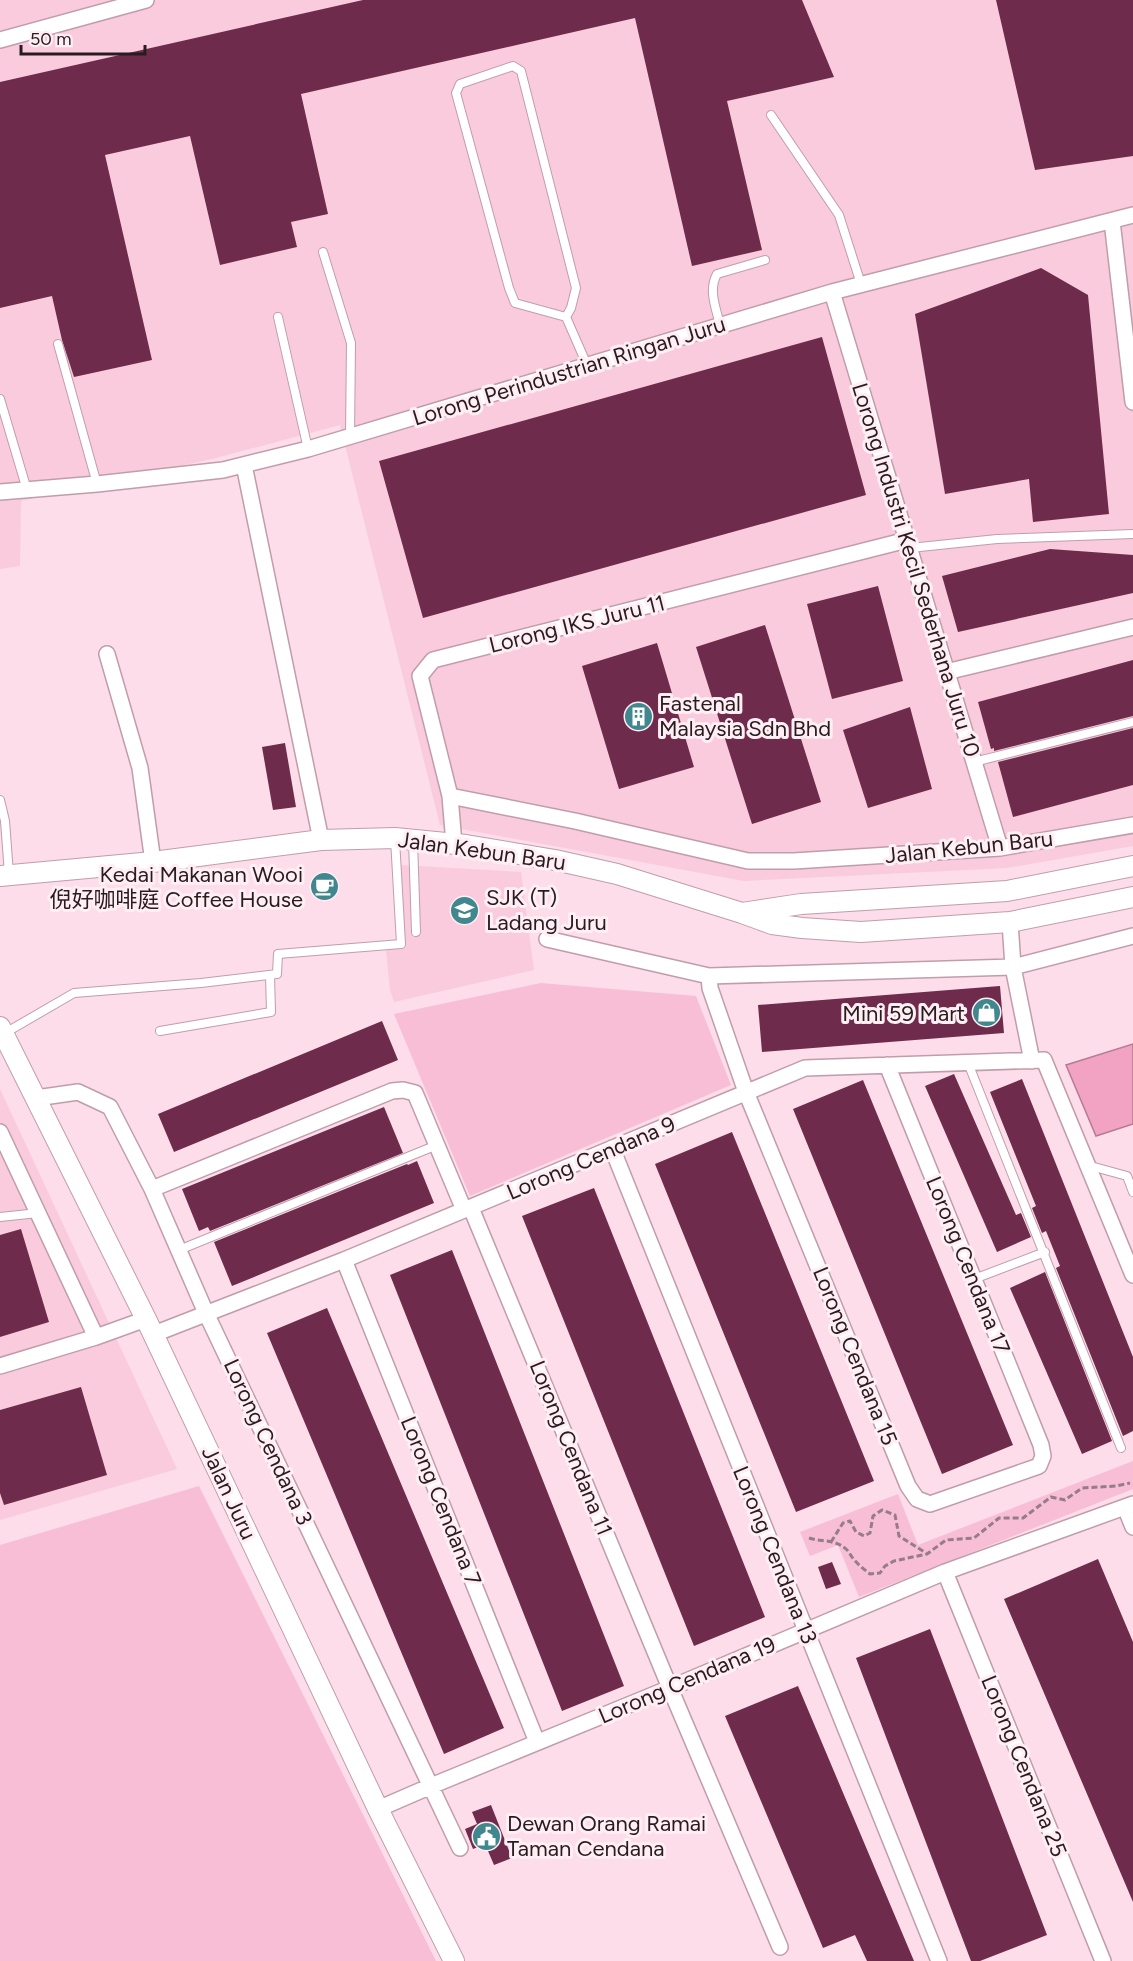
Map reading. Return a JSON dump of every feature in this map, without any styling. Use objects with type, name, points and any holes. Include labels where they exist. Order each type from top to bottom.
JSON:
[{"type":"street","points":[[0,40],[147,0]]},
{"type":"street","name":"Lorong Perindustrian Ringan Juru","points":[[0,492],[97,484],[223,470],[244,465],[308,449],[832,292],[1133,215]]},
{"type":"street","points":[[1112,221],[1133,402]]},
{"type":"street","name":"Lorong Industri Kecil Sederhana Juru 10","points":[[832,292],[1000,848]]},
{"type":"street","points":[[244,465],[321,840]]},
{"type":"street","name":"Lorong IKS Juru 11","points":[[454,844],[450,796],[420,676],[433,660],[908,544]]},
{"type":"street","points":[[946,672],[1133,627]]},
{"type":"street","points":[[106,654],[140,768],[153,862]]},
{"type":"street","name":"Jalan Kebun Baru","points":[[450,796],[575,821],[748,861],[794,861],[1000,848],[1133,825]]},
{"type":"street","name":"Jalan Kebun Baru","points":[[3,878],[153,862],[321,840],[404,838],[555,860],[618,874],[772,924],[802,928],[861,932],[1010,922],[1133,897]]},
{"type":"street","name":"Jalan Kebun Baru","points":[[742,913],[801,904],[1007,891],[1133,866]]},
{"type":"street","points":[[1010,922],[1014,967],[1038,1060],[1087,1165],[1133,1275]]},
{"type":"street","points":[[547,939],[709,976],[1014,967],[1133,936]]},
{"type":"street","name":"Lorong Cendana 15","points":[[709,976],[710,988],[746,1092],[908,1486],[917,1499],[930,1504],[1039,1466]]},
{"type":"street","name":"Jalan Juru","points":[[2,1031],[150,1327],[378,1809],[454,1961]]},
{"type":"street","name":"Lorong Cendana 9","points":[[0,1365],[96,1337],[206,1313],[344,1260],[805,1068],[1038,1060]]},
{"type":"street","name":"Lorong Cendana 17","points":[[886,1065],[1041,1445],[1043,1456],[1039,1466]]},
{"type":"street","name":"Lorong Cendana 11","points":[[152,1190],[392,1091],[403,1090],[415,1093],[468,1209],[780,1947]]},
{"type":"street","name":"Lorong Cendana 3","points":[[36,1098],[78,1092],[110,1107],[152,1190],[206,1313],[460,1848]]},
{"type":"street","points":[[0,1132],[96,1337]]},
{"type":"street","name":"Lorong Cendana 13","points":[[612,1148],[939,1961]]},
{"type":"street","name":"Lorong Cendana 7","points":[[344,1260],[537,1742]]},
{"type":"street","points":[[1129,1506],[1133,1527]]},
{"type":"street","name":"Lorong Cendana 19","points":[[378,1809],[945,1572],[1129,1506]]},
{"type":"street","name":"Lorong Cendana 25","points":[[945,1572],[1103,1961]]},
{"type":"lane","points":[[513,66],[521,71],[576,288],[566,317],[515,303],[456,93],[460,84],[513,66]]},
{"type":"lane","points":[[771,115],[839,215],[861,284]]},
{"type":"lane","points":[[322,252],[351,343],[350,436]]},
{"type":"lane","points":[[720,325],[712,291],[712,282],[717,274],[765,260]]},
{"type":"lane","points":[[278,317],[308,449]]},
{"type":"lane","points":[[566,317],[587,365]]},
{"type":"lane","points":[[58,344],[97,484]]},
{"type":"lane","points":[[0,399],[27,490]]},
{"type":"lane","points":[[908,544],[1133,534]]},
{"type":"lane","points":[[974,762],[1133,722]]},
{"type":"lane","points":[[0,800],[5,821],[3,878]]},
{"type":"lane","points":[[404,838],[416,932]]},
{"type":"lane","points":[[2,1031],[74,993],[201,983],[277,974],[278,954],[401,944],[404,838]]},
{"type":"lane","points":[[160,1031],[271,1012],[270,975]]},
{"type":"lane","points":[[968,1063],[1121,1448]]},
{"type":"lane","points":[[179,1250],[437,1145]]},
{"type":"lane","points":[[1087,1165],[1127,1176],[1133,1192]]},
{"type":"lane","points":[[0,1217],[38,1213]]},
{"type":"lane","points":[[974,1279],[1044,1252]]},
{"type":"path","points":[[809,1538],[831,1542],[847,1549],[870,1574],[880,1574],[885,1566],[894,1561],[927,1554],[946,1540],[974,1538],[999,1518],[1023,1518],[1051,1497],[1065,1500],[1082,1488],[1130,1483]]},
{"type":"path","points":[[831,1542],[843,1523],[850,1521],[856,1532],[864,1536],[870,1533],[873,1516],[882,1510],[895,1515],[899,1536],[927,1554]]},
{"type":"shaded area","points":[[0,0],[1133,0],[1133,846],[1007,868],[744,881],[440,825],[340,425],[216,458],[21,501],[20,566],[0,569]]},
{"type":"shaded area","name":"SJK (T) Ladang Juru","points":[[401,865],[521,872],[534,970],[394,1002],[390,990],[386,950],[404,947]]},
{"type":"shaded area","points":[[541,983],[696,996],[731,1085],[470,1196],[394,1014]]},
{"type":"shaded area","points":[[1133,1044],[1133,1124],[1096,1136],[1066,1065]]},
{"type":"shaded area","points":[[0,1089],[177,1469],[0,1520]]},
{"type":"shaded area","points":[[1133,1461],[1133,1489],[859,1597],[838,1545],[810,1556],[800,1532],[898,1494],[918,1545]]},
{"type":"shaded area","points":[[199,1486],[436,1961],[0,1961],[0,1545]]},
{"type":"building","points":[[363,0],[802,0],[834,77],[727,101],[762,250],[692,266],[635,18],[301,94],[328,214],[291,222],[297,247],[220,265],[190,136],[105,155],[152,360],[74,377],[62,340],[52,296],[0,308],[0,82]]},
{"type":"building","points":[[996,0],[1133,0],[1133,156],[1035,170]]},
{"type":"building","points":[[1041,268],[1088,295],[1109,514],[1033,522],[1029,479],[945,494],[915,314]]},
{"type":"building","points":[[822,337],[866,495],[423,618],[379,461]]},
{"type":"building","points":[[1050,549],[1133,555],[1133,593],[958,632],[942,576]]},
{"type":"building","points":[[878,586],[903,681],[832,699],[807,604]]},
{"type":"building","points":[[765,625],[821,802],[752,824],[696,647]]},
{"type":"building","name":"Fastenal Malaysia Sdn Bhd","points":[[657,643],[694,767],[619,789],[582,666]]},
{"type":"building","points":[[1133,660],[1133,716],[994,751],[994,748],[991,749],[978,702]]},
{"type":"building","points":[[910,707],[932,789],[868,808],[843,730]]},
{"type":"building","points":[[1133,728],[1133,785],[1013,817],[998,762]]},
{"type":"building","points":[[285,743],[296,807],[273,810],[262,747]]},
{"type":"building","points":[[1000,986],[1004,1033],[762,1052],[758,1005]]},
{"type":"building","points":[[382,1021],[398,1060],[174,1152],[158,1114]]},
{"type":"building","points":[[954,1074],[1016,1215],[1021,1213],[1031,1237],[997,1252],[925,1086]]},
{"type":"building","points":[[1022,1079],[1133,1357],[1133,1431],[1123,1436],[1056,1268],[1060,1266],[1046,1231],[1042,1233],[1032,1208],[1036,1206],[990,1092]]},
{"type":"building","points":[[863,1080],[1013,1445],[942,1474],[793,1109]]},
{"type":"building","points":[[384,1107],[403,1153],[210,1231],[208,1227],[199,1231],[182,1189]]},
{"type":"building","points":[[732,1132],[874,1481],[796,1512],[655,1164]]},
{"type":"building","points":[[417,1161],[434,1203],[232,1286],[214,1242]]},
{"type":"building","points":[[594,1188],[765,1617],[694,1646],[522,1216]]},
{"type":"building","points":[[21,1229],[49,1322],[0,1337],[0,1235]]},
{"type":"building","points":[[452,1250],[624,1686],[562,1711],[390,1275]]},
{"type":"building","points":[[1045,1272],[1112,1441],[1082,1454],[1010,1288]]},
{"type":"building","points":[[327,1308],[504,1728],[444,1754],[267,1333]]},
{"type":"building","points":[[81,1387],[107,1475],[4,1505],[0,1493],[0,1410]]},
{"type":"building","points":[[1098,1559],[1133,1642],[1133,1902],[1004,1599]]},
{"type":"building","points":[[832,1562],[841,1584],[826,1589],[818,1567]]},
{"type":"building","points":[[930,1629],[1047,1935],[980,1961],[971,1961],[856,1658]]},
{"type":"building","points":[[798,1686],[914,1961],[867,1961],[855,1935],[823,1948],[725,1716]]},
{"type":"building","name":"Dewan Orang Ramai Taman Cendana","points":[[491,1805],[512,1858],[494,1865],[485,1844],[473,1849],[465,1829],[477,1824],[472,1812]]},
{"type":"place","name":"Fastenal Malaysia Sdn Bhd","points":[[638,716]]},
{"type":"place","name":"Kedai Makanan Wooi 倪好咖啡庭 Coffee House","points":[[324,887]]},
{"type":"place","name":"SJK (T) Ladang Juru","points":[[465,910]]},
{"type":"place","name":"Mini 59 Mart","points":[[986,1013]]},
{"type":"place","name":"Dewan Orang Ramai Taman Cendana","points":[[486,1836]]}]
